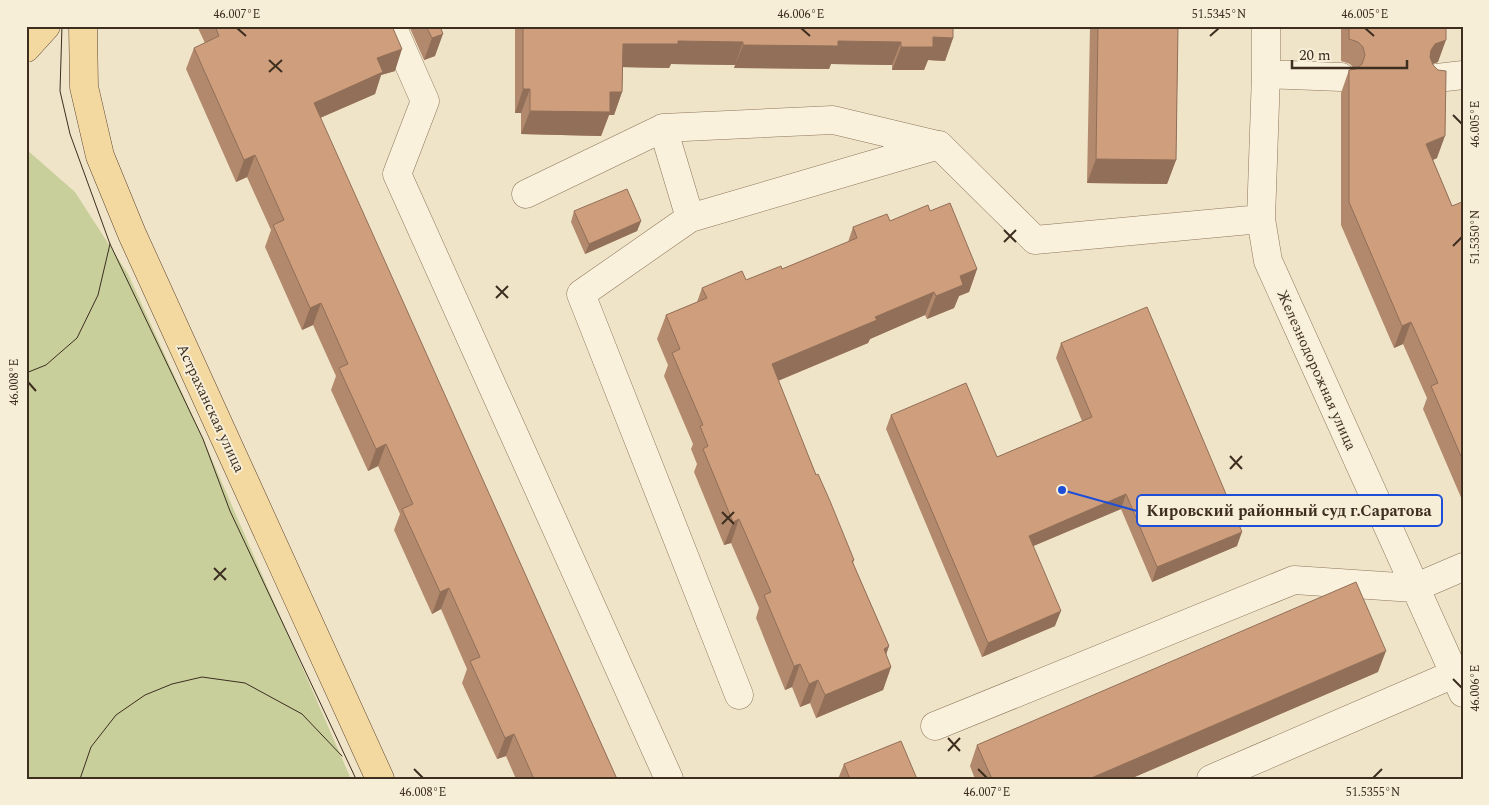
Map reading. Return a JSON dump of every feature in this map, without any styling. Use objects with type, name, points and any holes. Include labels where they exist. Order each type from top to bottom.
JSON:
[{"type":"main road","points":[[26,48],[46,26]]},
{"type":"main road","name":"Астраханская улица","points":[[83,26],[84,87],[100,156],[132,234],[380,779]]},
{"type":"street","points":[[392,26],[426,101],[397,174],[668,779]]},
{"type":"street","name":"Железнодорожная улица","points":[[1266,26],[1261,219],[1268,261],[1458,684]]},
{"type":"street","points":[[1266,74],[1341,77]]},
{"type":"street","points":[[526,194],[663,128],[832,120],[939,145],[1035,240],[1261,219]]},
{"type":"street","points":[[663,128],[690,218]]},
{"type":"street","points":[[739,695],[581,294],[690,218],[939,145]]},
{"type":"street","points":[[936,726],[1294,580],[1414,588],[1463,568]]},
{"type":"street","points":[[1211,779],[1458,684]]},
{"type":"green space","points":[[26,149],[75,192],[128,274],[203,439],[351,779],[26,779]]},
{"type":"building","points":[[215,26],[392,26],[402,49],[377,58],[383,72],[314,103],[617,779],[534,779],[514,734],[505,738],[470,661],[480,657],[449,588],[440,592],[402,509],[413,504],[386,444],[376,449],[339,368],[348,364],[321,303],[310,308],[273,225],[284,220],[255,155],[244,160],[194,48],[219,36]]},
{"type":"building","points":[[426,26],[440,26],[443,34],[432,38]]},
{"type":"building","points":[[523,26],[953,26],[953,38],[933,37],[933,47],[901,47],[901,42],[838,41],[838,46],[743,45],[743,42],[678,41],[678,44],[623,44],[622,92],[610,92],[610,112],[530,111],[530,89],[523,89]]},
{"type":"building","points":[[1098,26],[1178,26],[1176,160],[1096,159]]},
{"type":"building","points":[[1349,26],[1446,26],[1446,40],[1435,44],[1431,50],[1430,57],[1433,65],[1438,70],[1446,71],[1445,136],[1426,144],[1452,206],[1462,202],[1463,204],[1463,461],[1431,386],[1438,383],[1411,322],[1402,326],[1349,202],[1349,70],[1356,69],[1362,64],[1365,55],[1363,47],[1358,42],[1349,39]]},
{"type":"building","points":[[627,189],[641,221],[589,244],[574,211]]},
{"type":"building","points":[[950,203],[977,269],[960,276],[963,285],[936,296],[934,292],[875,317],[877,320],[772,364],[816,475],[818,474],[830,501],[854,560],[852,561],[889,646],[884,649],[891,667],[825,695],[818,680],[809,684],[800,664],[794,666],[764,595],[771,592],[739,519],[733,522],[703,449],[708,446],[700,426],[703,425],[672,353],[680,349],[666,315],[707,298],[702,288],[742,271],[746,280],[781,266],[782,269],[857,238],[853,227],[887,214],[890,221],[928,205],[930,211]]},
{"type":"building","points":[[1147,307],[1242,532],[1157,567],[1126,494],[1029,536],[1061,611],[988,643],[891,415],[966,383],[997,457],[1092,417],[1061,343]]},
{"type":"building","points":[[1356,582],[1386,651],[1089,779],[992,779],[977,745]]},
{"type":"building","points":[[901,741],[917,779],[850,779],[844,764]]},
{"type":"tram line","points":[[62,26],[60,91],[70,134],[110,244],[203,439],[230,511],[356,779]]},
{"type":"tram line","points":[[26,373],[46,365],[77,338],[98,295],[110,244]]},
{"type":"tram line","points":[[80,779],[91,747],[116,715],[145,695],[172,684],[202,677],[245,683],[302,714],[342,756]]},
{"type":"place","name":"Кировский районный суд г.Саратова","points":[[1062,490]]}]
